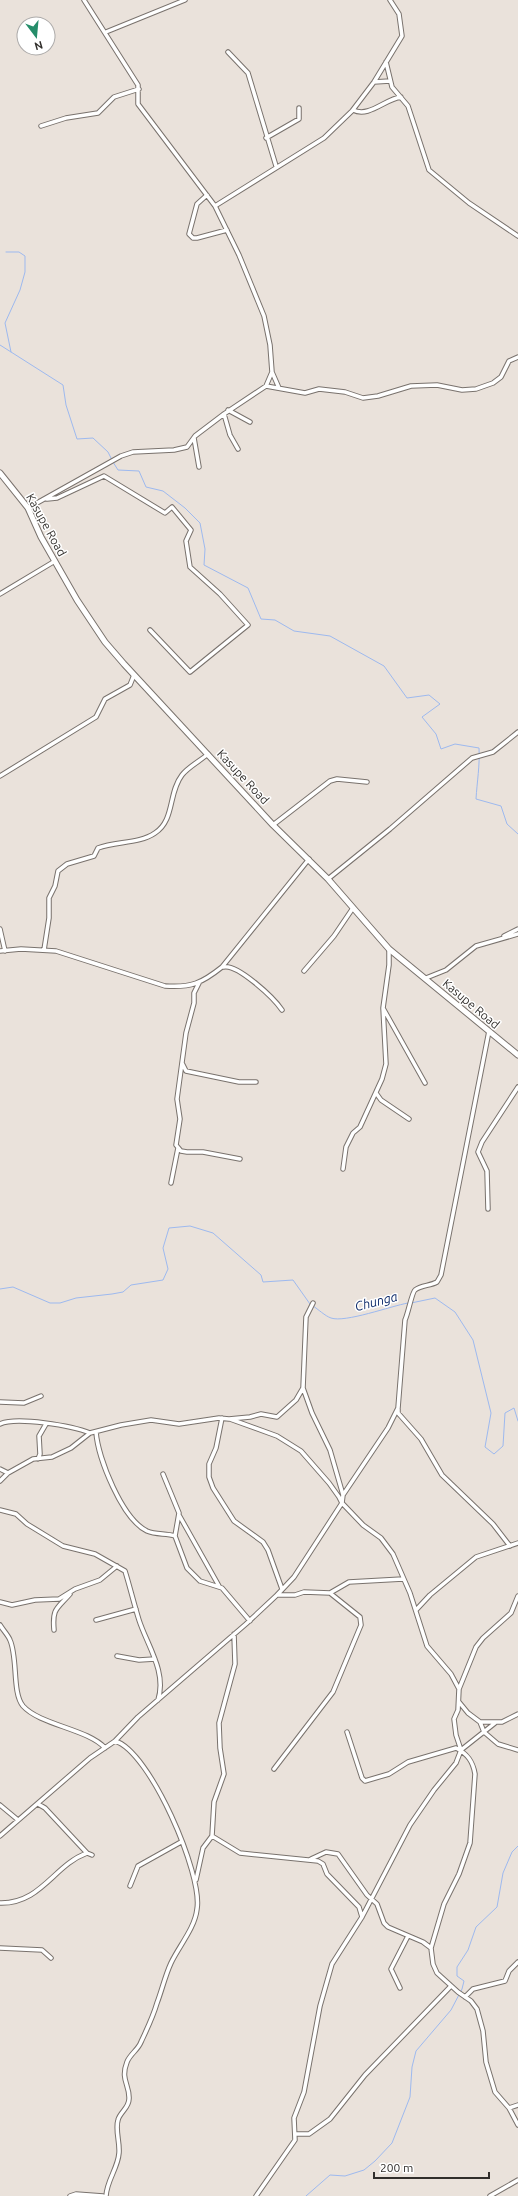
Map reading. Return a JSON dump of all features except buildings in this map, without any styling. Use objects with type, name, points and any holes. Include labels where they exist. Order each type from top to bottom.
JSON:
[{"type":"street","points":[[84,0],[132,74],[139,89],[138,104],[215,206],[255,290],[264,316],[270,345],[272,372],[279,388]]},
{"type":"street","points":[[106,32],[185,0]]},
{"type":"street","points":[[215,206],[276,166],[324,138],[353,110],[374,82],[403,33],[400,14],[390,0]]},
{"type":"street","points":[[228,52],[248,73],[266,138],[276,166]]},
{"type":"street","points":[[386,62],[390,81],[395,91],[402,97],[410,111],[429,170],[469,203],[518,236]]},
{"type":"street","points":[[374,82],[390,81]]},
{"type":"street","points":[[41,126],[66,118],[98,113],[114,97],[139,89]]},
{"type":"street","points":[[353,110],[358,112],[366,112],[402,97]]},
{"type":"street","points":[[266,138],[299,119],[299,108]]},
{"type":"street","points":[[207,195],[197,204],[189,234],[192,238],[197,238],[227,230]]},
{"type":"street","points":[[266,386],[305,394],[319,389],[345,392],[363,398],[378,396],[411,386],[443,385],[462,390],[476,389],[493,383],[501,377],[509,362],[518,357]]},
{"type":"street","points":[[28,508],[121,456],[133,452],[179,449],[187,447],[194,438],[228,410],[266,386],[272,372]]},
{"type":"street","points":[[228,410],[250,422]]},
{"type":"street","points":[[224,414],[230,435],[238,449]]},
{"type":"street","points":[[194,438],[199,467]]},
{"type":"street","name":"Kasupe Road","points":[[0,473],[28,508],[69,588],[104,642],[274,824],[328,879],[388,949],[426,978],[518,1055]]},
{"type":"street","points":[[45,499],[57,498],[104,476],[165,513],[172,507],[191,530],[186,541],[190,567],[220,594],[248,625],[190,672],[150,630]]},
{"type":"street","points":[[0,594],[54,561]]},
{"type":"street","points":[[0,776],[96,717],[106,699],[130,685],[134,675]]},
{"type":"street","points":[[328,879],[390,829],[472,758],[493,752],[518,732]]},
{"type":"street","points":[[44,950],[49,918],[49,898],[55,886],[58,871],[67,864],[94,856],[98,848],[140,839],[156,832],[164,824],[171,809],[175,788],[182,776],[208,754]]},
{"type":"street","points":[[274,824],[330,781],[337,779],[367,782]]},
{"type":"street","points":[[0,951],[56,951],[165,986],[184,987],[208,978],[222,967],[309,859]]},
{"type":"street","points":[[304,971],[334,936],[353,908]]},
{"type":"street","points":[[0,929],[6,951]]},
{"type":"street","points":[[426,978],[446,970],[476,946],[499,938],[518,929]]},
{"type":"street","points":[[499,938],[518,934]]},
{"type":"street","points":[[343,1169],[346,1147],[353,1133],[360,1127],[376,1093],[386,1064],[383,1008],[389,965],[388,949]]},
{"type":"street","points":[[222,967],[230,966],[237,968],[268,994],[282,1010]]},
{"type":"street","points":[[171,1183],[178,1148],[176,1145],[180,1119],[177,1099],[182,1062],[194,1003],[194,993],[200,982]]},
{"type":"street","points":[[383,1008],[425,1083]]},
{"type":"street","points":[[489,1031],[441,1275],[437,1282],[415,1289],[412,1294],[410,1309],[405,1320],[398,1413],[421,1439],[442,1475],[488,1519],[510,1546]]},
{"type":"street","points":[[182,1062],[186,1071],[239,1082],[256,1082]]},
{"type":"street","points":[[488,1209],[487,1171],[478,1152],[482,1142],[518,1087]]},
{"type":"street","points":[[376,1093],[381,1100],[409,1119]]},
{"type":"street","points":[[178,1148],[187,1152],[204,1152],[240,1159]]},
{"type":"street","points":[[0,1836],[104,1748],[115,1741],[138,1717],[250,1621],[277,1595],[294,1577],[342,1503],[343,1495],[330,1450],[312,1413],[303,1388],[306,1317],[312,1305]]},
{"type":"street","points":[[228,1419],[261,1414],[277,1416],[296,1400],[303,1388]]},
{"type":"street","points":[[0,1402],[24,1403],[41,1396]]},
{"type":"street","points":[[343,1495],[385,1434],[398,1408]]},
{"type":"street","points":[[222,1418],[216,1448],[209,1464],[209,1477],[213,1488],[234,1521],[262,1542],[268,1550],[282,1589]]},
{"type":"street","points":[[0,1424],[18,1421],[65,1425],[90,1433],[143,1421],[160,1421],[179,1424],[222,1418],[277,1436],[290,1443],[313,1462],[340,1497],[342,1503],[363,1525],[381,1538],[393,1554],[416,1610],[427,1646],[451,1674],[459,1690]]},
{"type":"street","points":[[38,1459],[40,1454],[39,1436],[46,1424]]},
{"type":"street","points":[[96,1432],[97,1444],[103,1457],[104,1466],[114,1490],[125,1508],[144,1529],[154,1534],[175,1536]]},
{"type":"street","points":[[0,1481],[8,1473],[33,1459],[52,1457],[66,1451],[90,1433]]},
{"type":"street","points":[[0,1469],[8,1473]]},
{"type":"street","points":[[163,1474],[179,1515],[220,1587],[250,1621]]},
{"type":"street","points":[[0,1510],[16,1514],[27,1524],[63,1546],[95,1554],[125,1571],[136,1609],[155,1659],[162,1689],[158,1700]]},
{"type":"street","points":[[179,1515],[175,1536],[190,1571],[200,1581],[220,1587]]},
{"type":"street","points":[[416,1610],[430,1595],[476,1557],[518,1543]]},
{"type":"street","points":[[0,1602],[12,1605],[35,1600],[59,1599],[75,1589],[100,1580],[118,1566]]},
{"type":"street","points":[[277,1595],[330,1593],[348,1582],[404,1579]]},
{"type":"street","points":[[54,1630],[54,1613],[57,1607],[75,1589]]},
{"type":"street","points":[[274,1768],[333,1692],[361,1625],[360,1617],[330,1593]]},
{"type":"street","points":[[461,1750],[456,1735],[454,1719],[458,1710],[459,1690],[476,1647],[511,1613],[518,1596]]},
{"type":"street","points":[[96,1620],[136,1609]]},
{"type":"street","points":[[0,1625],[10,1640],[17,1676],[17,1691],[23,1706],[40,1716],[94,1738],[104,1748]]},
{"type":"street","points":[[196,1881],[203,1848],[212,1836],[214,1802],[224,1774],[219,1737],[219,1723],[234,1664],[234,1634]]},
{"type":"street","points":[[117,1656],[139,1660],[155,1659]]},
{"type":"street","points":[[459,1701],[468,1713],[480,1722],[484,1732],[498,1744],[518,1750]]},
{"type":"street","points":[[480,1722],[495,1723],[509,1720],[518,1714]]},
{"type":"street","points":[[256,2196],[294,2142],[294,2118],[304,2092],[320,2006],[332,1964],[362,1918],[371,1897],[380,1885],[410,1825],[434,1790],[456,1763],[461,1750],[495,1723]]},
{"type":"street","points":[[347,1732],[362,1778],[365,1781],[389,1774],[408,1762],[448,1749],[456,1748],[461,1750],[469,1757],[475,1774],[470,1843],[459,1874],[444,1904],[431,1948],[433,1964],[437,1973],[477,2009],[481,2019],[486,2062],[495,2092],[509,2108],[518,2125]]},
{"type":"street","points":[[106,2196],[107,2187],[118,2158],[117,2120],[129,2104],[124,2074],[127,2062],[141,2044],[153,2016],[171,1964],[196,1916],[198,1901],[196,1881],[166,1804],[150,1777],[125,1745],[115,1741]]},
{"type":"street","points":[[0,1804],[18,1820]]},
{"type":"street","points":[[38,1804],[45,1808],[87,1853],[92,1855]]},
{"type":"street","points":[[212,1836],[240,1853],[310,1860],[323,1864],[327,1874],[350,1900],[359,1907],[362,1918]]},
{"type":"street","points":[[130,1886],[138,1866],[181,1842]]},
{"type":"street","points":[[310,1860],[326,1852],[338,1854],[367,1895],[377,1904],[384,1923],[388,1927],[431,1948]]},
{"type":"street","points":[[0,1903],[22,1899],[52,1880],[77,1856],[87,1853]]},
{"type":"street","points":[[400,1988],[391,1968],[408,1936]]},
{"type":"street","points":[[0,1948],[42,1950],[51,1958]]},
{"type":"street","points":[[465,1997],[473,1989],[505,1981],[509,1971],[518,1962]]},
{"type":"street","points":[[295,2134],[309,2134],[330,2119],[365,2075],[451,1986]]},
{"type":"street","points":[[509,2108],[518,2105]]},
{"type":"street","points":[[490,2196],[518,2180]]},
{"type":"street","points":[[70,2196],[82,2194],[103,2196]]},
{"type":"waterway","points":[[6,252],[19,252],[25,256],[25,272],[20,290],[5,323],[11,352]]},
{"type":"waterway","points":[[0,345],[63,385],[66,405],[77,439],[93,438],[108,452],[112,460]]},
{"type":"waterway","points":[[113,462],[118,470],[139,471],[146,487],[163,491],[185,508],[200,523],[205,549],[204,565],[248,588],[261,619],[275,620],[294,631],[330,636],[384,666],[407,698],[429,695],[440,704],[422,717],[436,734],[441,749],[455,744],[479,748],[476,799],[501,806],[507,824],[518,834]]},
{"type":"waterway","name":"Chunga","points":[[0,1289],[13,1287],[50,1303],[60,1303],[76,1298],[123,1292],[131,1285],[163,1280],[168,1269],[163,1248],[169,1228],[190,1226],[213,1233],[261,1275],[263,1282],[293,1280],[310,1304]]},
{"type":"waterway","name":"Chunga","points":[[411,1303],[435,1298],[455,1312],[473,1340],[491,1413],[485,1447],[494,1454],[503,1446],[505,1413],[514,1408],[518,1421]]},
{"type":"waterway","name":"Chunga","points":[[313,1306],[329,1317],[338,1319],[357,1316],[408,1303]]},
{"type":"waterway","points":[[306,2196],[330,2175],[345,2176],[364,2170],[392,2143],[410,2097],[412,2067],[416,2051],[451,2010],[462,1989],[464,1981],[457,1976],[457,1967],[468,1950],[476,1927],[497,1907],[503,1873],[512,1852],[518,1846]]}]
